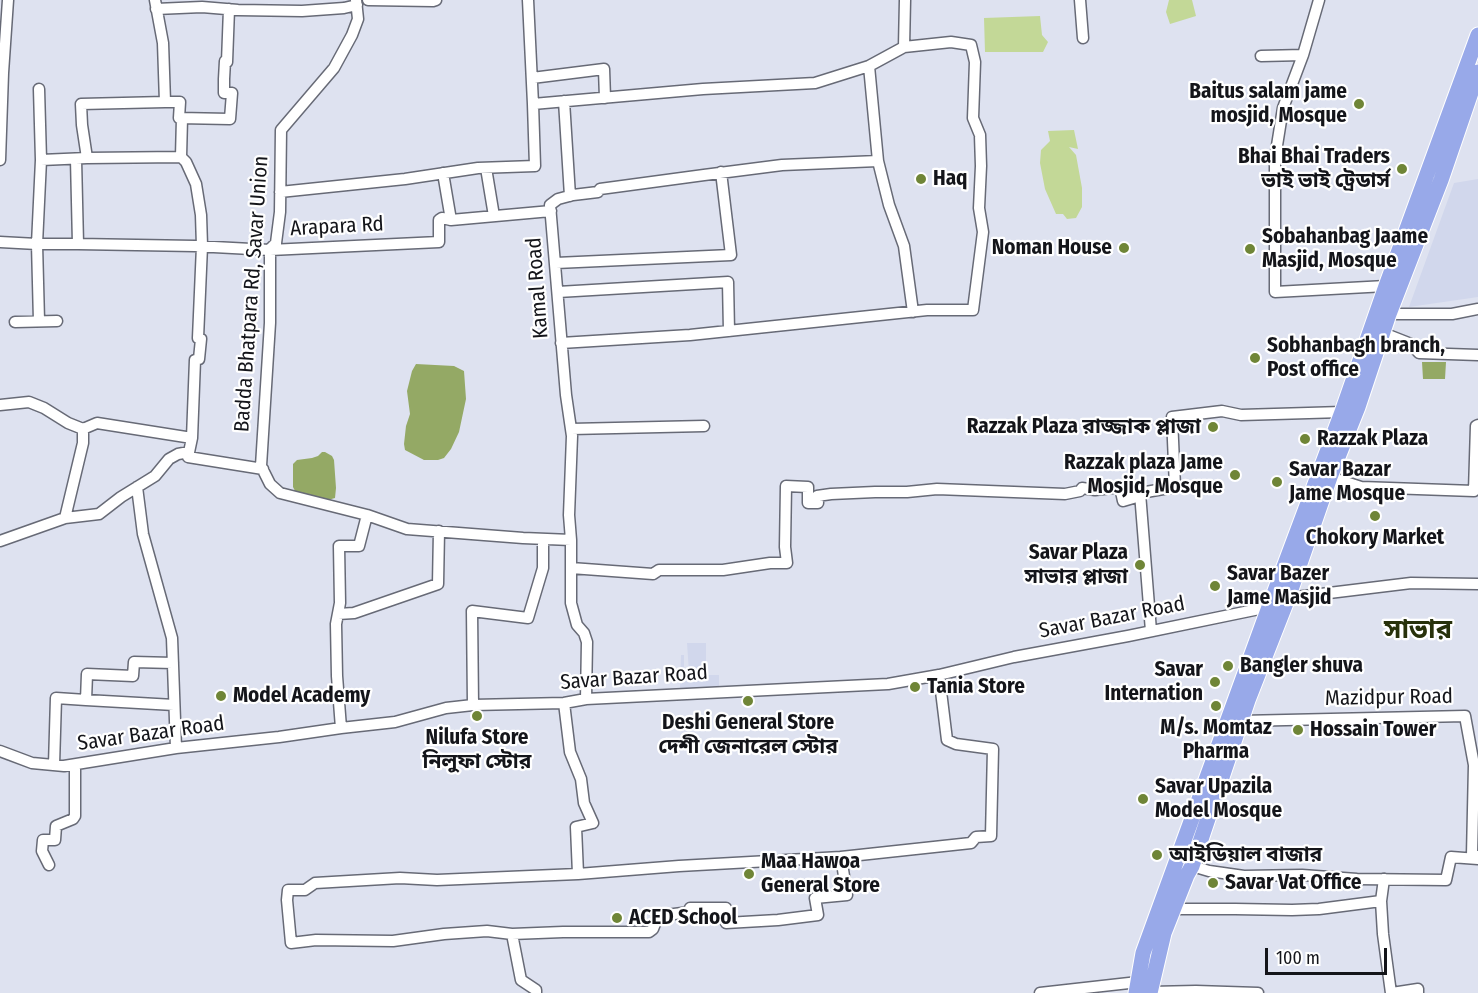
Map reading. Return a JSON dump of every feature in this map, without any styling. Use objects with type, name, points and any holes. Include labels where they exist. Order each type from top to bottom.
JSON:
[{"type":"highway","points":[[1137,988],[1143,953],[1478,35]]},
{"type":"highway","points":[[1151,993],[1164,933],[1186,875],[1192,866],[1241,721],[1358,407],[1389,314],[1473,100],[1478,72]]},
{"type":"street","points":[[0,160],[2,55],[8,0]]},
{"type":"street","points":[[368,0],[433,2],[436,0]]},
{"type":"street","points":[[280,192],[486,168],[535,166],[528,0]]},
{"type":"street","points":[[904,47],[905,0]]},
{"type":"street","points":[[1080,0],[1083,38]]},
{"type":"street","points":[[1319,0],[1303,55],[1283,108],[1275,158],[1275,292],[1386,286]]},
{"type":"street","points":[[165,102],[163,43],[155,5],[302,11],[344,8],[357,2]]},
{"type":"street","name":"Badda Bhatpara Rd, Savar Union","points":[[263,469],[261,466],[270,323],[270,250],[276,243],[280,212],[281,129],[334,68],[358,19],[357,2]]},
{"type":"street","points":[[182,118],[230,119],[232,93],[224,93],[229,9]]},
{"type":"street","points":[[533,104],[703,89],[815,83],[869,66],[904,47],[951,42],[971,45],[975,62],[973,118],[980,135],[979,208],[983,232],[973,310],[913,312],[690,335],[561,343]]},
{"type":"street","points":[[1261,56],[1303,55]]},
{"type":"street","points":[[869,66],[878,161],[889,205],[904,246],[913,312]]},
{"type":"street","points":[[532,78],[604,69],[605,98]]},
{"type":"street","points":[[39,89],[41,160],[37,244],[39,321]]},
{"type":"street","points":[[564,101],[570,196]]},
{"type":"street","points":[[78,244],[81,104],[180,102],[181,157],[196,184],[201,215],[202,246],[198,338],[201,339],[199,359],[195,360],[192,438],[188,458],[263,469],[270,484],[280,493],[367,515],[407,529],[571,540]]},
{"type":"street","points":[[41,160],[181,157]]},
{"type":"street","name":"Kamal Road","points":[[586,699],[587,642],[584,633],[577,625],[571,603],[569,515],[572,436],[561,343],[550,205],[558,199],[598,192],[600,189],[721,172],[782,165],[878,161]]},
{"type":"street","points":[[486,168],[494,216]]},
{"type":"street","points":[[556,263],[731,255],[721,172]]},
{"type":"street","points":[[443,173],[451,220],[551,211]]},
{"type":"street","name":"Arapara Rd","points":[[0,242],[202,246],[270,250],[439,242],[439,220],[442,218],[451,220]]},
{"type":"street","points":[[558,292],[728,282],[729,331]]},
{"type":"street","points":[[1389,314],[1452,314],[1478,309]]},
{"type":"street","points":[[15,322],[57,321]]},
{"type":"street","points":[[1383,333],[1411,344],[1419,353],[1478,355]]},
{"type":"street","points":[[0,405],[29,402],[83,429],[97,423],[192,438]]},
{"type":"street","points":[[571,568],[653,574],[659,570],[723,570],[770,563],[787,563],[786,486],[808,487],[807,503],[818,503],[817,496],[831,494],[937,489],[1065,494],[1080,491],[1082,488],[1095,490],[1120,487],[1123,501],[1140,496],[1140,493],[1174,487],[1172,417],[1222,411],[1241,415],[1342,412]]},
{"type":"street","points":[[571,429],[704,426]]},
{"type":"street","points":[[1330,477],[1361,487],[1474,491],[1476,426],[1478,426]]},
{"type":"street","points":[[65,518],[83,443],[83,429]]},
{"type":"street","points":[[0,541],[65,518],[99,514],[155,476],[169,459],[189,452]]},
{"type":"street","points":[[137,487],[142,534],[172,638],[176,748]]},
{"type":"street","points":[[1140,496],[1151,631]]},
{"type":"street","points":[[341,728],[336,624],[340,603],[339,546],[359,546],[367,515]]},
{"type":"street","points":[[338,614],[354,613],[438,584],[439,531]]},
{"type":"street","points":[[473,705],[472,611],[528,618],[543,568],[543,539]]},
{"type":"street","points":[[1288,598],[1411,583],[1478,584]]},
{"type":"street","name":"Savar Bazar Road","points":[[0,751],[32,763],[75,765],[141,752],[394,722],[446,708],[473,705],[564,703],[586,699],[888,684],[1269,607]]},
{"type":"street","points":[[87,700],[87,674],[133,676],[134,662],[173,663]]},
{"type":"street","points":[[841,857],[848,895],[815,898],[818,915],[726,923],[726,908],[690,908],[690,912],[658,916],[653,929],[649,932],[512,934],[487,931],[393,941],[291,942],[288,890],[305,890],[315,883],[400,878],[437,880],[578,874],[841,857],[971,843],[976,837],[991,836],[993,749],[956,744],[947,740],[939,675]]},
{"type":"street","points":[[54,765],[56,698],[174,705]]},
{"type":"street","points":[[564,703],[570,752],[581,779],[584,804],[593,823],[576,827],[578,874]]},
{"type":"street","name":"Mazidpur Road","points":[[1241,721],[1465,716],[1474,765],[1472,855],[1478,858]]},
{"type":"street","points":[[49,865],[42,851],[43,840],[55,840],[56,826],[75,816],[75,765]]},
{"type":"street","points":[[1192,866],[1244,876],[1302,875],[1446,880],[1451,857],[1478,858]]},
{"type":"street","points":[[1384,879],[1381,901],[1383,934],[1391,993],[1418,989],[1418,993]]},
{"type":"street","points":[[1173,909],[1320,909],[1381,901]]},
{"type":"street","points":[[512,934],[521,980],[536,990],[536,993]]},
{"type":"street","points":[[1040,993],[1137,988]]},
{"type":"street","points":[[1151,993],[1196,991],[1258,993]]},
{"type":"shaded area","points":[[1169,0],[1192,0],[1196,16],[1170,24],[1166,12]]},
{"type":"shaded area","points":[[1040,16],[1042,35],[1048,42],[1043,52],[985,52],[984,18]]},
{"type":"shaded area","points":[[1074,130],[1078,149],[1069,147],[1076,155],[1082,188],[1082,207],[1076,218],[1067,219],[1063,214],[1056,214],[1045,189],[1040,163],[1041,150],[1050,141],[1048,131]]},
{"type":"shaded area","points":[[1478,179],[1478,297],[1409,307],[1454,183]]},
{"type":"shaded area","points":[[1422,362],[1446,362],[1445,379],[1423,379]]},
{"type":"shaded area","points":[[416,364],[454,366],[464,371],[466,399],[459,432],[451,449],[444,458],[438,460],[424,460],[405,450],[406,426],[410,414],[407,391]]},
{"type":"shaded area","points":[[322,452],[332,456],[334,460],[335,498],[328,500],[302,495],[293,487],[293,464],[297,460],[318,456]]},
{"type":"shaded area","points":[[687,643],[706,643],[706,672],[689,672]]},
{"type":"shaded area","points":[[681,655],[684,655],[687,682],[708,680],[708,675],[719,675],[719,689],[680,689]]},
{"type":"place","name":"Baitus salam jame mosjid, Mosque","points":[[1359,104]]},
{"type":"place","name":"Bhai Bhai Traders ভাই ভাই ট্রেডার্স","points":[[1402,169]]},
{"type":"place","name":"Haq","points":[[921,179]]},
{"type":"place","name":"Noman House","points":[[1124,248]]},
{"type":"place","name":"Sobahanbag Jaame Masjid, Mosque","points":[[1250,249]]},
{"type":"place","name":"Sobhanbagh branch, Post office","points":[[1255,358]]},
{"type":"place","name":"Razzak Plaza রাজ্জাক প্লাজা","points":[[1213,427]]},
{"type":"place","name":"Razzak Plaza","points":[[1305,439]]},
{"type":"place","name":"Razzak plaza Jame Mosjid, Mosque","points":[[1235,475]]},
{"type":"place","name":"Savar Bazar Jame Mosque","points":[[1277,482]]},
{"type":"place","name":"Chokory Market","points":[[1375,516]]},
{"type":"place","name":"Savar Plaza সাভার প্লাজা","points":[[1140,565]]},
{"type":"place","name":"Savar Bazer Jame Masjid","points":[[1215,586]]},
{"type":"place","name":"Bangler shuva","points":[[1228,666]]},
{"type":"place","name":"Savar Internation","points":[[1215,682]]},
{"type":"place","name":"Tania Store","points":[[915,687]]},
{"type":"place","name":"Model Academy","points":[[221,696]]},
{"type":"place","name":"Deshi General Store দেশী জেনারেল স্টোর","points":[[748,701]]},
{"type":"place","name":"M/s. Momtaz Pharma","points":[[1216,706]]},
{"type":"place","name":"Nilufa Store নিলুফা স্টোর","points":[[477,716]]},
{"type":"place","name":"Hossain Tower","points":[[1298,730]]},
{"type":"place","name":"Savar Upazila Model Mosque","points":[[1143,799]]},
{"type":"place","name":"আইডিয়াল বাজার","points":[[1157,855]]},
{"type":"place","name":"Maa Hawoa General Store","points":[[749,874]]},
{"type":"place","name":"Savar Vat Office","points":[[1213,883]]},
{"type":"place","name":"ACED School","points":[[617,918]]},
{"type":"district","name":"সাভার","points":[[1418,630]]}]
